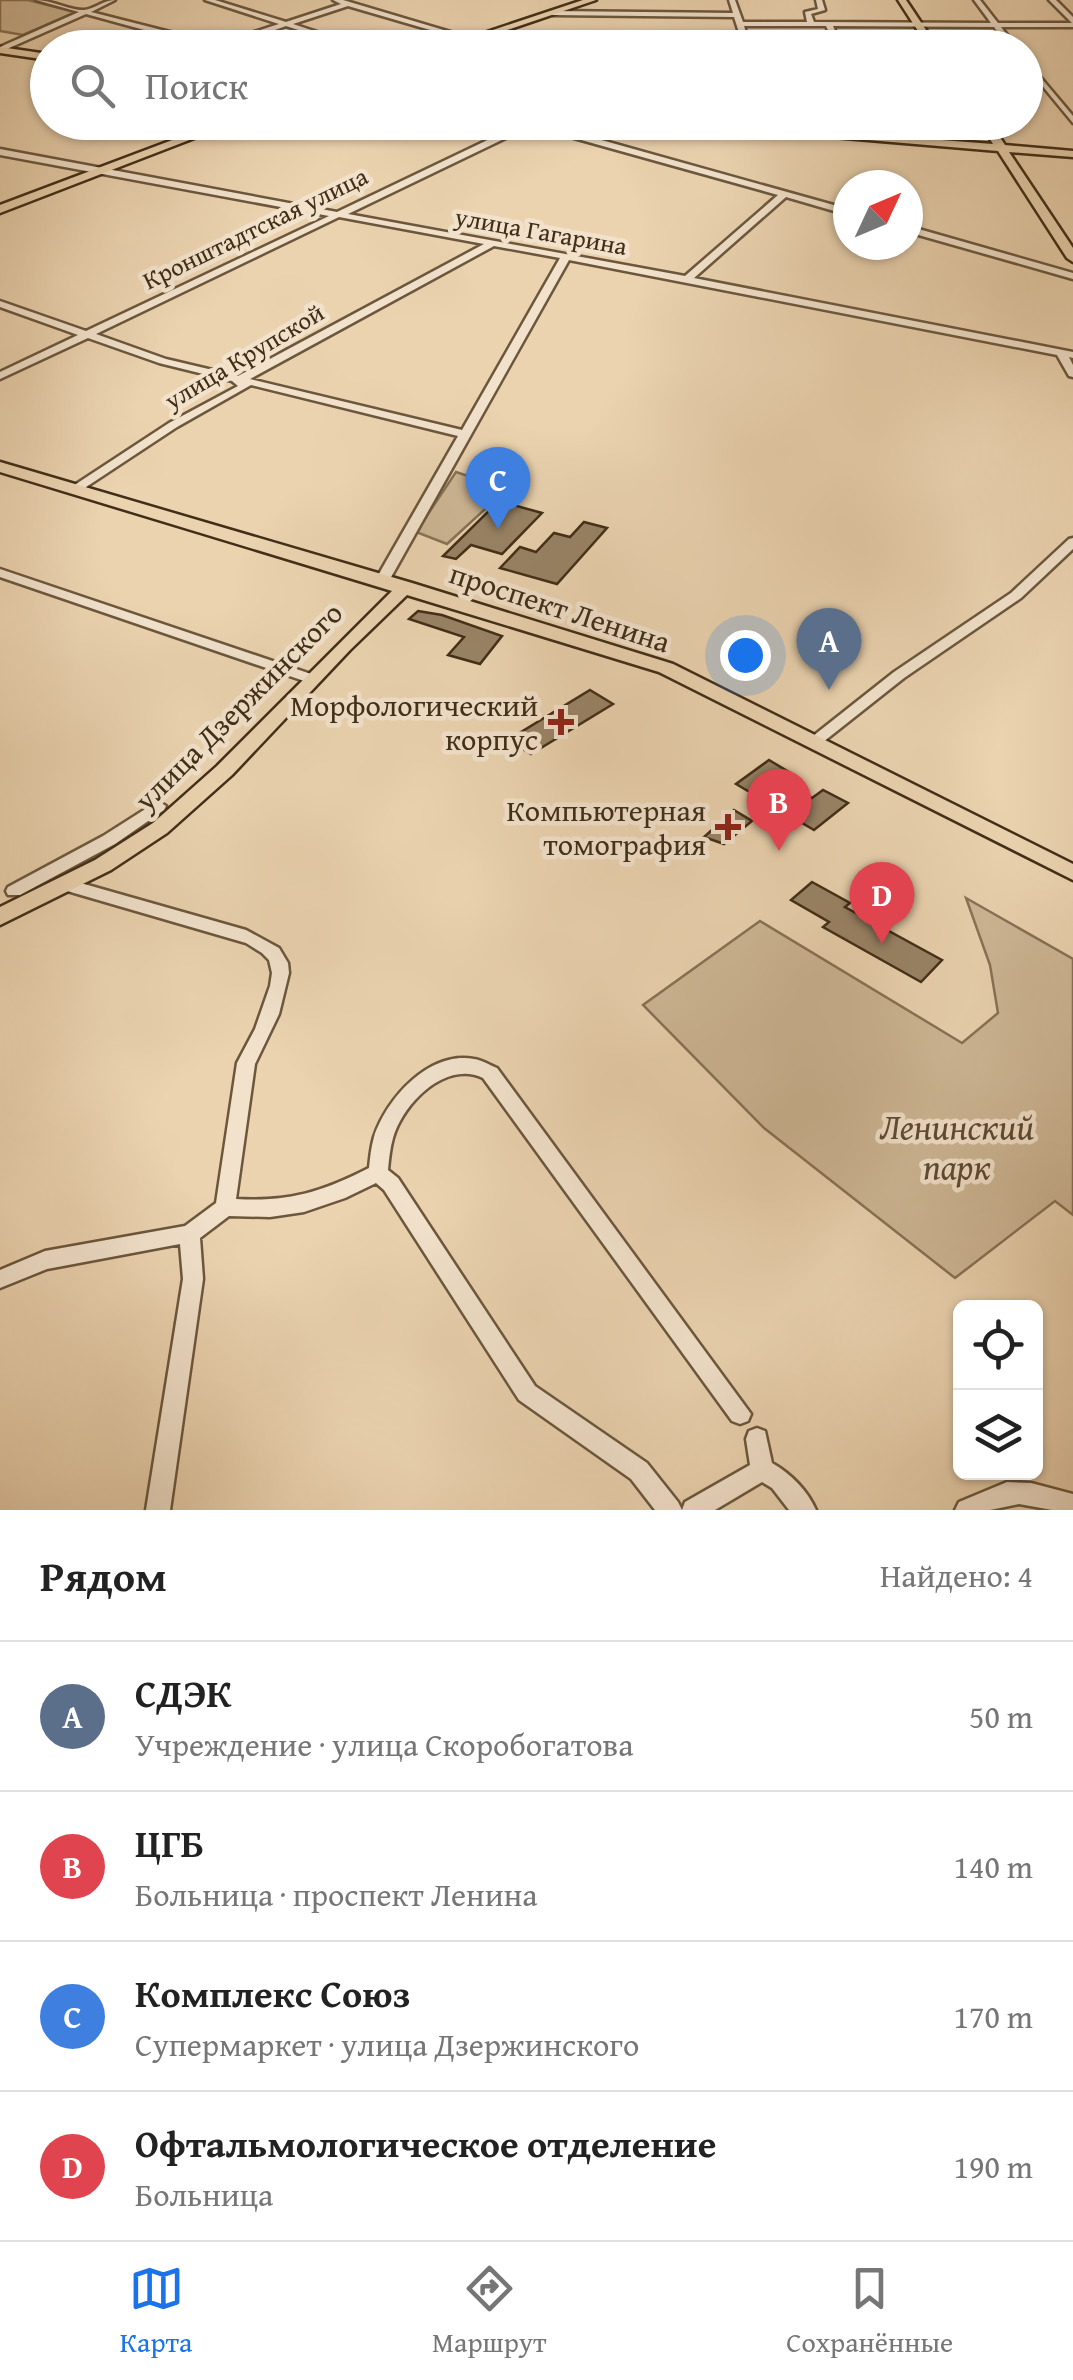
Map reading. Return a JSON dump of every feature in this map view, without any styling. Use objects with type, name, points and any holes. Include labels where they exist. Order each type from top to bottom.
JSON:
[{"type":"main road","points":[[497,30],[592,0]]},
{"type":"main road","points":[[902,0],[921,30]]},
{"type":"main road","points":[[0,50],[30,54]]},
{"type":"main road","points":[[0,209],[183,140]]},
{"type":"main road","points":[[899,140],[1073,154]]},
{"type":"main road","points":[[996,140],[1073,258]]},
{"type":"main road","name":"проспект Ленина","points":[[0,467],[382,579],[666,668],[1073,873]]},
{"type":"main road","name":"улица Дзержинского","points":[[0,917],[159,829],[222,772],[355,631],[406,587]]},
{"type":"street","points":[[39,0],[154,30]]},
{"type":"street","points":[[46,30],[112,0]]},
{"type":"street","points":[[208,0],[303,30]]},
{"type":"street","points":[[336,0],[441,30]]},
{"type":"street","points":[[266,30],[360,0]]},
{"type":"street","points":[[732,0],[744,30]]},
{"type":"street","points":[[811,25],[807,13],[822,10],[819,0]]},
{"type":"street","points":[[976,0],[1000,30]]},
{"type":"street","points":[[1052,0],[1073,23]]},
{"type":"street","points":[[552,14],[738,14]]},
{"type":"street","points":[[742,24],[1073,23]]},
{"type":"street","points":[[829,25],[831,30]]},
{"type":"street","points":[[0,50],[30,37]]},
{"type":"street","points":[[1043,83],[1073,121]]},
{"type":"street","name":"Кронштадтская улица","points":[[0,376],[334,213],[494,140]]},
{"type":"street","points":[[592,140],[833,208]]},
{"type":"street","name":"улица Гагарина","points":[[0,152],[687,279],[1067,355]]},
{"type":"street","points":[[687,279],[784,194]]},
{"type":"street","points":[[923,233],[1073,276]]},
{"type":"street","name":"улица Крупской","points":[[237,381],[492,243]]},
{"type":"street","points":[[382,579],[566,256]]},
{"type":"street","points":[[0,304],[84,336],[237,381],[466,434]]},
{"type":"street","points":[[1067,355],[1073,374]]},
{"type":"street","name":"улица Крупской","points":[[77,489],[173,425],[246,386],[237,381]]},
{"type":"street","points":[[813,743],[912,666],[980,625],[1036,584],[1073,542]]},
{"type":"street","points":[[0,573],[312,679]]},
{"type":"street","points":[[14,891],[109,840],[158,806]]},
{"type":"street","points":[[0,1279],[45,1260],[190,1234],[224,1207],[246,1063],[260,1043],[281,978],[279,962],[268,947],[240,934],[64,884]]},
{"type":"street","points":[[378,1173],[385,1133],[418,1086],[460,1062],[478,1064],[490,1073],[740,1414]]},
{"type":"street","points":[[224,1207],[280,1212],[304,1208],[378,1173]]},
{"type":"street","points":[[378,1173],[391,1184],[527,1392],[639,1471],[670,1510]]},
{"type":"street","points":[[158,1510],[193,1279],[190,1234]]},
{"type":"street","points":[[758,1438],[762,1470]]},
{"type":"street","points":[[694,1510],[762,1470]]},
{"type":"street","points":[[762,1470],[780,1480],[804,1510]]},
{"type":"street","points":[[968,1510],[1004,1491],[1027,1492],[1073,1505]]},
{"type":"green space","points":[[0,0],[28,0],[76,12],[23,35],[0,31]]},
{"type":"green space","points":[[456,472],[507,489],[447,544],[416,532]]},
{"type":"green space","name":"Ленинский парк","points":[[966,898],[1073,959],[1073,1215],[1055,1201],[955,1278],[764,1128],[643,1005],[760,921],[962,1043],[998,1013],[990,965]]},
{"type":"building","points":[[499,501],[542,513],[502,554],[471,545],[456,559],[443,556]]},
{"type":"building","points":[[584,522],[607,528],[557,584],[500,568],[520,547],[536,552],[554,533],[570,537]]},
{"type":"building","points":[[418,611],[442,615],[502,636],[480,664],[448,655],[464,637],[409,619]]},
{"type":"building","name":"Морфологический корпус","points":[[590,690],[613,704],[531,754],[508,740]]},
{"type":"building","points":[[769,760],[789,772],[778,779],[812,798],[823,790],[848,803],[814,830],[736,784]]},
{"type":"building","name":"Компьютерная томография","points":[[734,810],[752,821],[724,844],[704,837]]},
{"type":"building","points":[[812,882],[850,903],[845,907],[942,960],[921,982],[823,927],[829,922],[791,900]]},
{"type":"place","name":"Комплекс Союз","points":[[498,529]]},
{"type":"place","name":"СДЭК","points":[[829,690]]},
{"type":"place","name":"Морфологический корпус","points":[[561,722]]},
{"type":"place","name":"Компьютерная томография","points":[[728,827]]},
{"type":"place","name":"ЦГБ","points":[[779,851]]},
{"type":"place","name":"Офтальмологическое отделение","points":[[882,944]]}]
